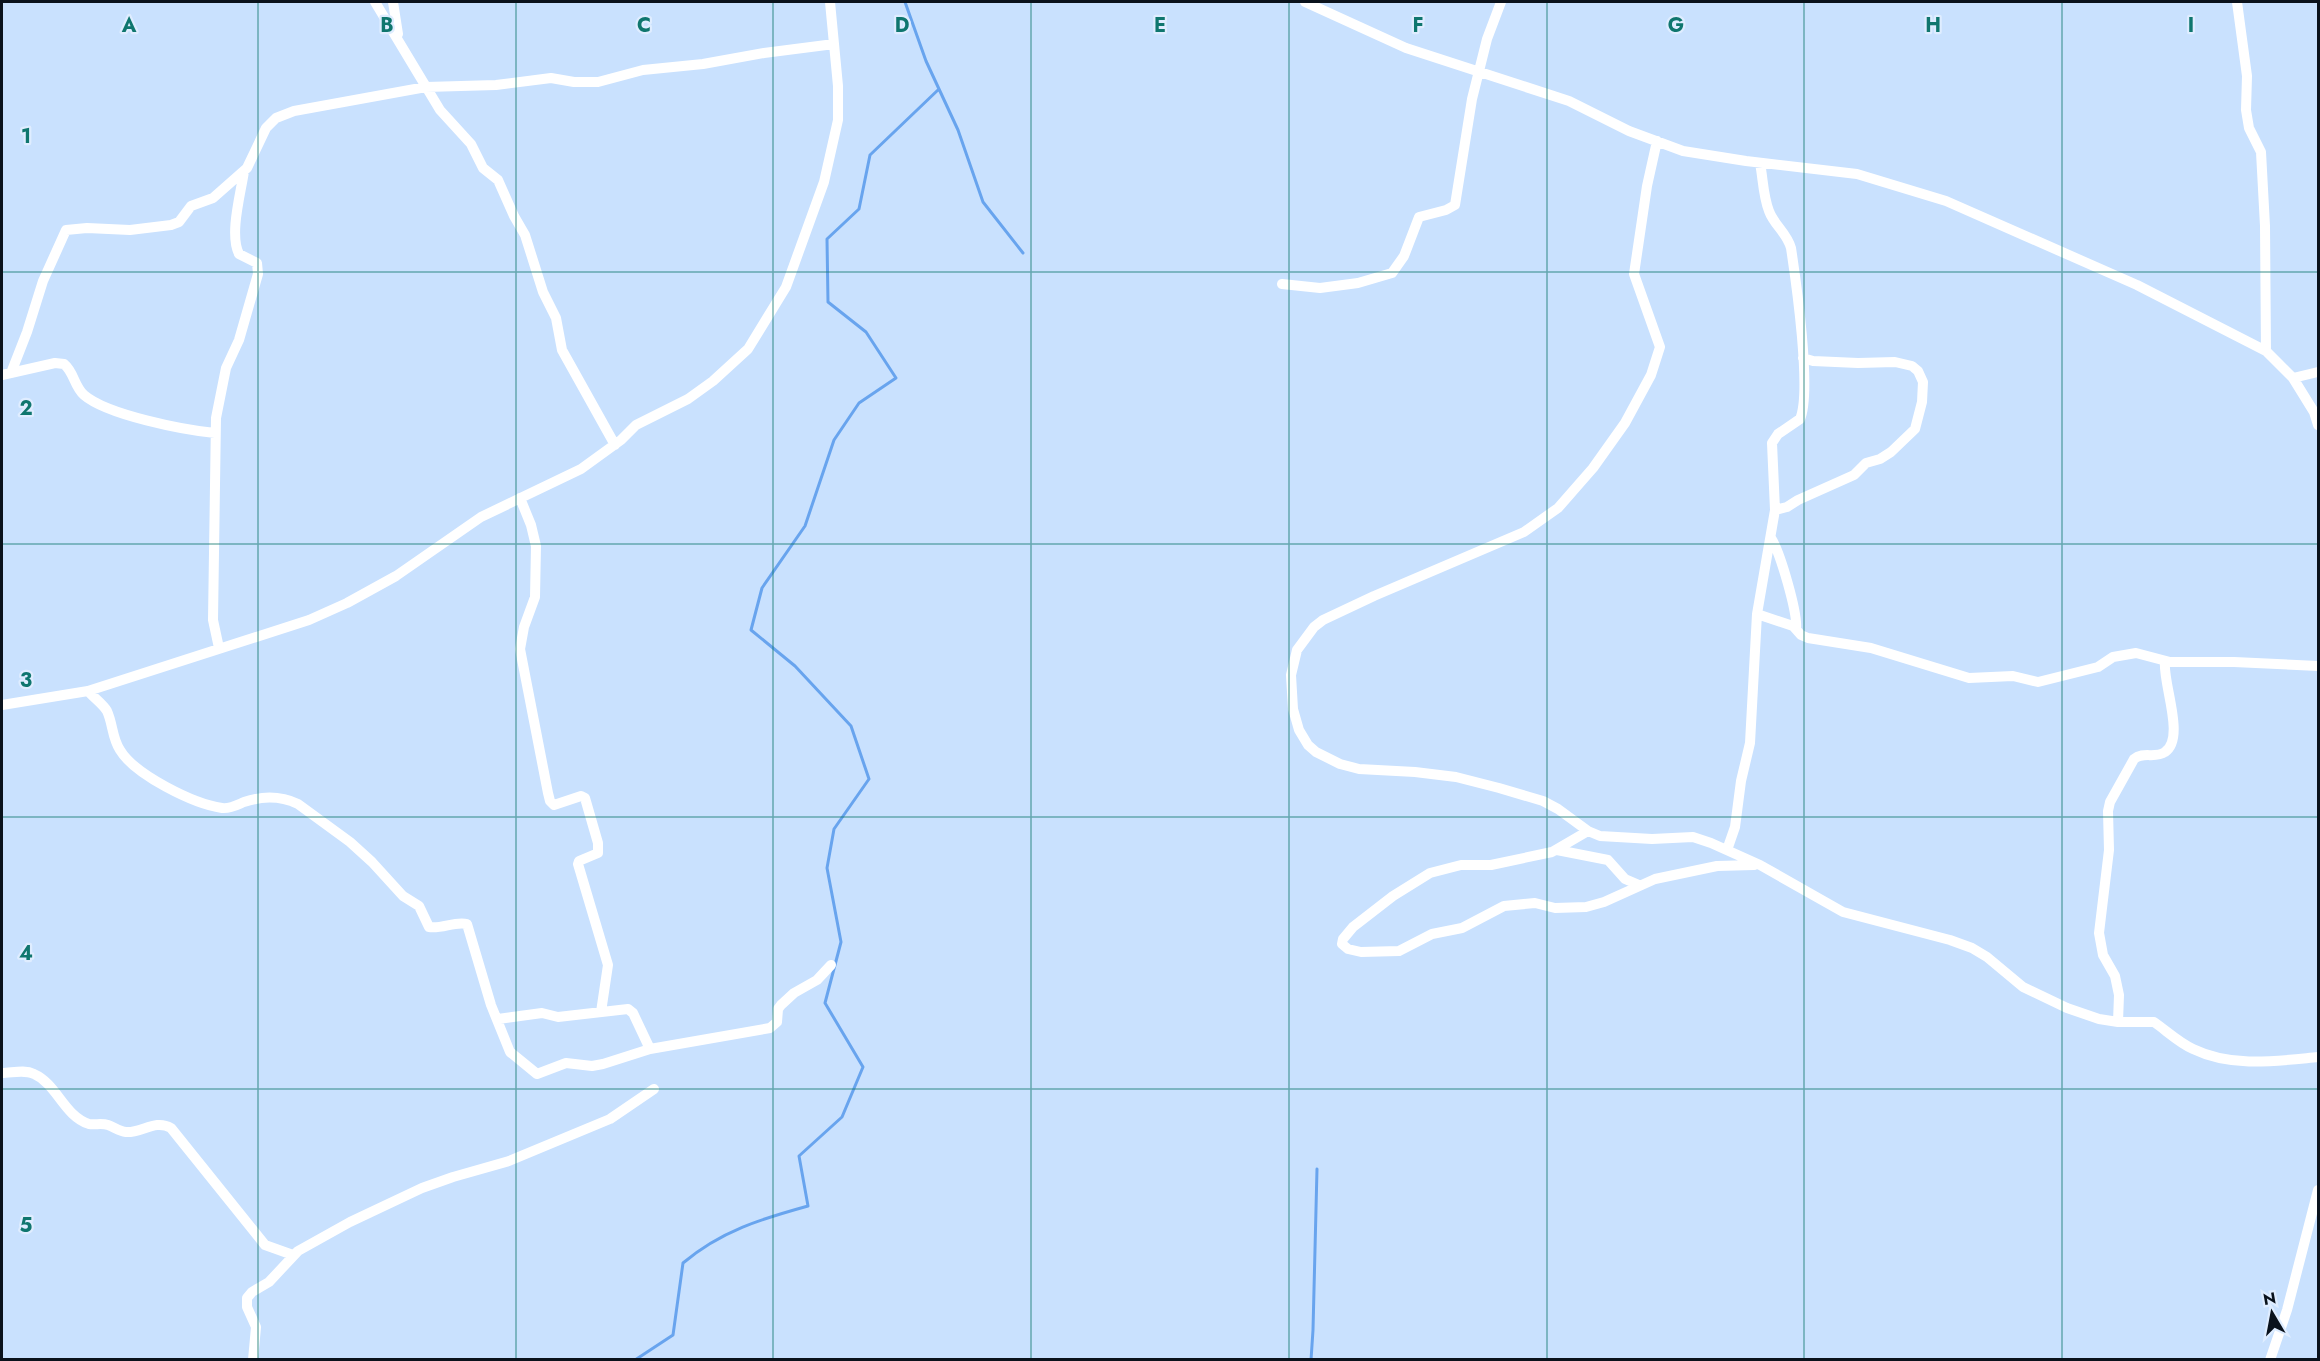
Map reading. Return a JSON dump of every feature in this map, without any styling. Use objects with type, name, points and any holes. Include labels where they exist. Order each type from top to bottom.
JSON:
[{"type":"street","points":[[375,2],[440,110],[471,144],[483,168],[498,180],[525,235],[543,292],[556,318],[562,350],[615,445]]},
{"type":"street","points":[[393,2],[398,38]]},
{"type":"street","points":[[2,705],[88,691],[309,620],[347,603],[396,576],[481,517],[581,469],[615,445],[636,425],[688,399],[713,381],[753,342],[786,287],[824,182],[838,120],[838,86],[830,2]]},
{"type":"street","points":[[1305,2],[1406,48],[1569,101],[1629,131],[1683,151],[1760,163],[1857,174],[1946,201],[2137,285],[2266,351],[2293,378],[2319,424]]},
{"type":"street","points":[[1282,284],[1320,288],[1358,283],[1385,276],[1394,271],[1404,256],[1419,217],[1446,210],[1455,205],[1466,132],[1487,39],[1501,2]]},
{"type":"street","points":[[2237,2],[2247,76],[2246,110],[2249,128],[2261,152],[2265,226],[2266,351]]},
{"type":"street","points":[[6,374],[66,230],[87,228],[130,230],[176,224],[191,206],[213,198],[244,171],[254,157],[266,128],[276,118],[304,109],[426,87],[496,85],[551,78],[574,82],[598,82],[643,70],[703,64],[834,44]]},
{"type":"street","points":[[1657,141],[1647,186],[1634,274],[1660,346],[1651,375],[1625,423],[1593,468],[1558,508],[1524,532],[1323,620],[1305,638],[1297,650],[1291,675],[1293,709],[1299,730],[1308,745],[1340,765],[1359,769],[1456,777],[1499,788],[1550,805],[1588,831],[1600,836],[1693,837],[1760,866],[1843,912],[1972,948],[1987,957],[2023,987],[2067,1008],[2099,1019],[2118,1022],[2154,1022],[2174,1038],[2192,1048],[2225,1059],[2264,1062],[2319,1057]]},
{"type":"street","points":[[1727,850],[1735,827],[1741,781],[1750,743],[1757,614],[1775,510],[1772,442],[1778,434],[1796,424],[1802,414],[1803,358],[1791,248],[1789,240],[1776,224],[1768,208],[1760,163]]},
{"type":"street","points":[[219,648],[213,620],[215,433],[223,378],[239,340],[258,274],[257,263],[239,254],[235,241],[244,171]]},
{"type":"street","points":[[1775,510],[1787,507],[1854,475],[1866,463],[1880,459],[1891,452],[1915,429],[1920,413],[1923,382],[1918,370],[1912,366],[1895,362],[1858,363],[1813,361],[1803,358]]},
{"type":"street","points":[[6,374],[56,363],[63,364],[71,372],[83,394],[90,399],[143,419],[215,433]]},
{"type":"street","points":[[2293,378],[2319,372]]},
{"type":"street","points":[[520,498],[531,525],[536,546],[535,597],[522,634],[520,649],[550,801],[554,805],[581,796],[585,798],[598,843],[598,853],[579,861],[578,864],[608,965],[601,1012]]},
{"type":"street","points":[[1771,538],[1792,599],[1797,620],[1796,628]]},
{"type":"street","points":[[1757,614],[1779,620],[1796,628],[1801,635],[1808,638],[1871,648],[1969,678],[2013,676],[2038,682],[2098,667],[2113,657],[2136,653],[2165,661],[2319,666]]},
{"type":"street","points":[[2118,1022],[2119,995],[2115,976],[2103,955],[2099,933],[2109,850],[2108,811],[2110,802],[2134,759],[2138,756],[2164,753],[2168,749],[2174,731],[2172,706],[2164,671],[2165,661]]},
{"type":"street","points":[[88,691],[106,710],[113,736],[121,752],[154,780],[186,796],[222,808],[268,797],[290,800],[350,842],[372,862],[403,896],[419,906],[429,927],[439,928],[462,922],[466,924],[491,1005],[510,1052],[537,1074],[569,1062],[592,1065],[616,1062],[650,1049],[770,1028],[777,1022],[778,1009],[781,1005],[794,993],[817,980],[831,965]]},
{"type":"street","points":[[1588,831],[1557,850],[1491,866],[1461,865],[1430,873],[1393,896],[1353,927],[1343,939],[1342,944],[1348,949],[1361,952],[1399,951],[1432,934],[1462,928],[1504,906],[1536,903],[1555,908],[1586,907],[1604,902],[1655,879],[1717,866],[1734,864],[1760,866]]},
{"type":"street","points":[[1557,850],[1608,860],[1625,879],[1640,885]]},
{"type":"street","points":[[498,1019],[542,1013],[558,1017],[630,1010],[650,1049]]},
{"type":"street","points":[[2,1073],[26,1071],[33,1073],[52,1089],[59,1100],[70,1110],[90,1124],[107,1125],[124,1132],[159,1124],[171,1128],[265,1245],[293,1255]]},
{"type":"street","points":[[252,1359],[256,1327],[247,1307],[247,1298],[252,1292],[269,1282],[293,1255],[350,1222],[422,1188],[518,1158],[609,1119],[654,1089]]},
{"type":"street","points":[[2270,1359],[2287,1310],[2319,1190]]},
{"type":"waterway","points":[[905,2],[926,61],[958,130],[983,202],[1023,253]]},
{"type":"waterway","points":[[635,1360],[673,1335],[683,1263],[712,1242],[742,1227],[808,1206],[799,1156],[842,1117],[863,1067],[825,1003],[841,942],[827,868],[834,829],[869,779],[851,726],[795,666],[751,630],[762,588],[805,526],[834,440],[859,403],[896,378],[866,332],[828,302],[827,239],[859,209],[870,155],[939,89]]},
{"type":"waterway","points":[[1311,1360],[1317,1169]]}]
